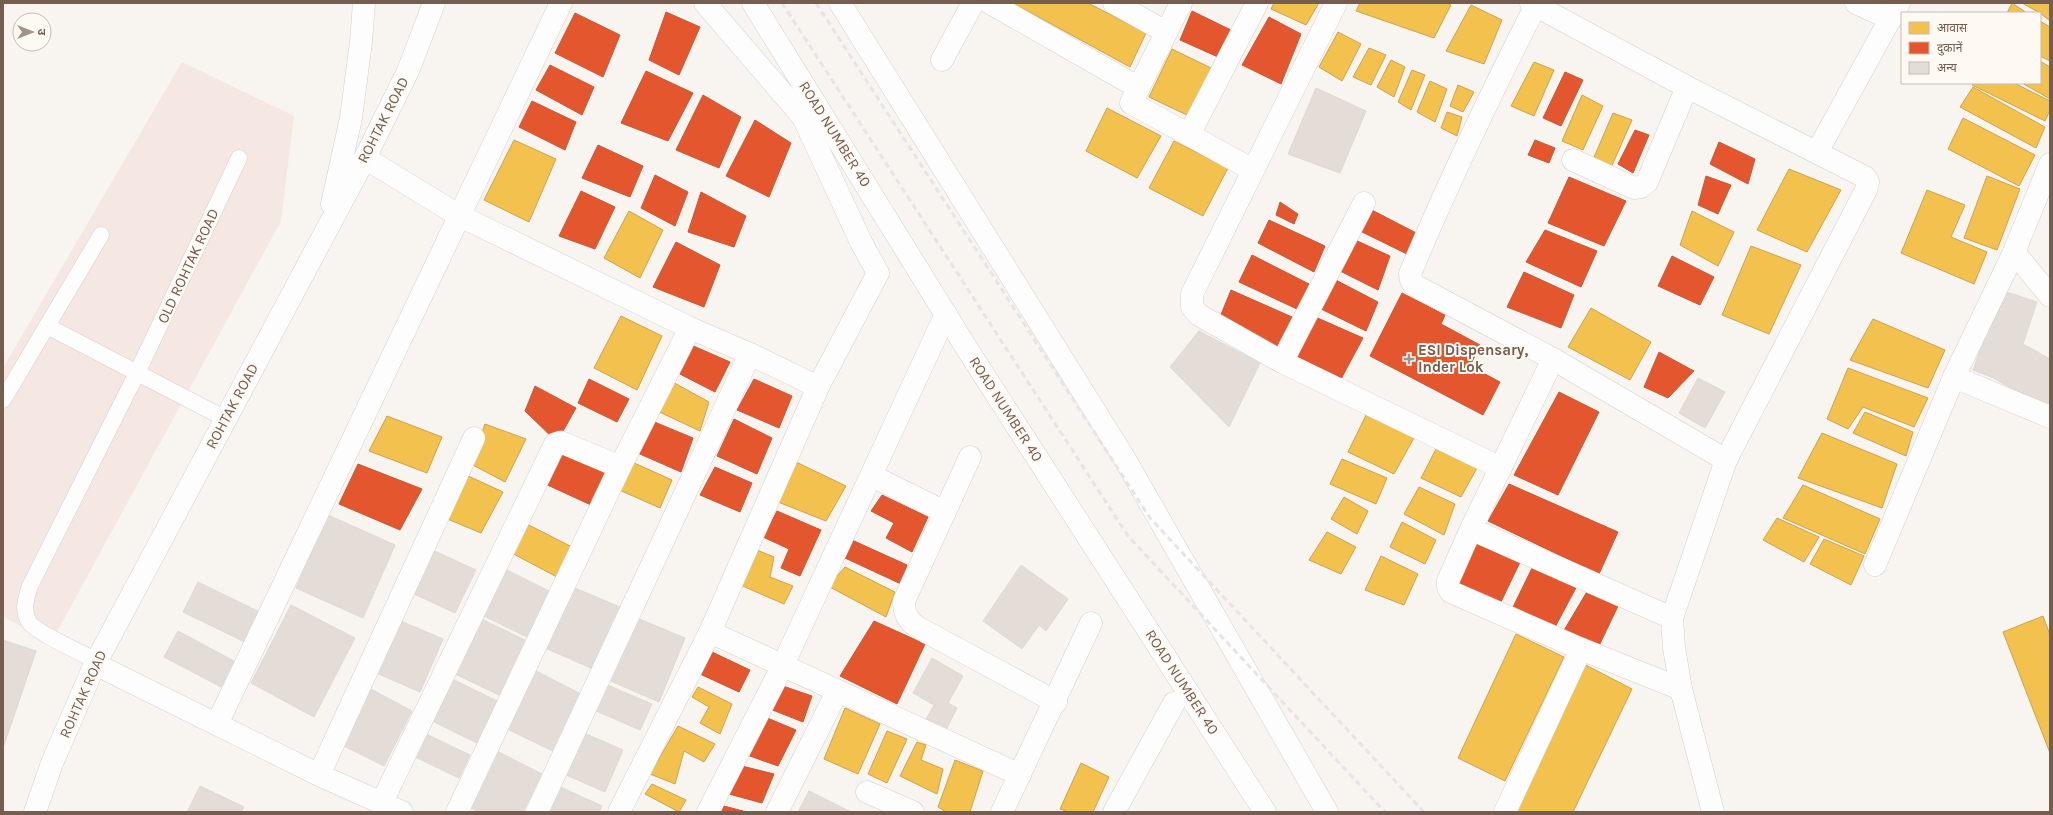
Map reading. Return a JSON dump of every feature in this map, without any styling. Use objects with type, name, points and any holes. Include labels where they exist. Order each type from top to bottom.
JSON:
[{"type":"street","points":[[325,234],[351,118],[361,42],[364,3]]},
{"type":"street","name":"ROHTAK ROAD","points":[[35,812],[52,763],[96,662],[365,158],[408,71],[434,3]]},
{"type":"street","points":[[217,724],[458,215],[561,3]]},
{"type":"street","points":[[619,812],[710,632],[818,387],[878,273],[861,242],[804,117],[705,3]]},
{"type":"street","name":"ROAD NUMBER 40","points":[[753,3],[946,314],[1265,812]]},
{"type":"street","points":[[840,3],[1123,456],[1327,812]]},
{"type":"street","points":[[942,60],[973,3]]},
{"type":"street","points":[[990,3],[1139,88]]},
{"type":"street","points":[[1114,3],[1166,32]]},
{"type":"street","points":[[1181,3],[1131,103],[1253,170]]},
{"type":"street","points":[[1189,135],[1257,3]]},
{"type":"street","points":[[1336,3],[1192,294],[1192,307],[1199,315],[1282,362],[1501,468]]},
{"type":"street","points":[[1817,152],[1895,11],[1856,3]]},
{"type":"street","points":[[1713,812],[1681,689],[1674,648],[1672,618],[1726,460],[1866,190],[1868,182],[1866,177],[1687,87],[1534,4],[1494,87],[1410,274],[1410,280],[1414,285],[1553,359],[1726,460]]},
{"type":"street","points":[[1573,160],[1634,188],[1641,187],[1647,182],[1687,87]]},
{"type":"street","points":[[365,158],[458,215],[690,328],[750,354],[818,387]]},
{"type":"street","points":[[1875,565],[1954,377],[2014,252],[2050,164]]},
{"type":"street","points":[[1282,362],[1364,203]]},
{"type":"street","points":[[2014,252],[2050,296]]},
{"type":"street","points":[[708,812],[783,665],[946,314]]},
{"type":"street","points":[[457,812],[620,467],[690,328]]},
{"type":"street","points":[[537,812],[750,354]]},
{"type":"street","points":[[1553,359],[1470,529],[1448,581],[1448,587],[1451,592],[1581,649],[1681,689]]},
{"type":"street","points":[[1954,377],[2050,417]]},
{"type":"street","points":[[319,775],[474,438]]},
{"type":"street","points":[[382,802],[555,444],[561,442],[620,467]]},
{"type":"street","points":[[970,457],[904,601],[904,611],[909,621],[917,627],[1056,702]]},
{"type":"street","points":[[872,476],[945,512]]},
{"type":"street","points":[[1470,529],[1672,618]]},
{"type":"street","points":[[1002,812],[1056,702],[1091,623]]},
{"type":"street","points":[[710,632],[783,665],[837,692],[1020,775]]},
{"type":"street","points":[[1505,812],[1581,649]]},
{"type":"street","points":[[96,662],[319,775],[402,812]]},
{"type":"street","points":[[777,812],[837,692]]},
{"type":"street","points":[[1114,812],[1174,703]]},
{"type":"street","points":[[867,792],[913,812]]},
{"type":"lane","name":"OLD ROHTAK ROAD","points":[[96,662],[39,631],[29,623],[25,611],[25,600],[30,586],[137,373],[239,158]]},
{"type":"lane","points":[[3,400],[102,235]]},
{"type":"lane","points":[[47,326],[226,419]]},
{"type":"shaded area","points":[[182,62],[294,116],[281,221],[52,641],[3,617],[3,368]]},
{"type":"building: आवास","points":[[1013,3],[1088,3],[1146,33],[1130,67]]},
{"type":"building: आवास","points":[[1274,3],[1319,3],[1306,25],[1271,9]]},
{"type":"building: आवास","points":[[1360,3],[1447,3],[1451,5],[1434,38],[1356,11]]},
{"type":"building: आवास","points":[[2012,3],[2026,12],[2008,12]]},
{"type":"building: आवास","points":[[2022,3],[2050,3],[2050,21],[2041,14],[2041,12]]},
{"type":"building: आवास","points":[[1471,5],[1502,20],[1484,64],[1446,51]]},
{"type":"building: आवास","points":[[2041,22],[2050,27],[2050,61],[2041,56]]},
{"type":"building: आवास","points":[[1338,32],[1361,44],[1342,81],[1319,67]]},
{"type":"building: आवास","points":[[1369,48],[1386,55],[1371,85],[1353,77]]},
{"type":"building: आवास","points":[[1172,49],[1211,68],[1189,116],[1149,97]]},
{"type":"building: आवास","points":[[1391,60],[1405,67],[1394,97],[1377,87]]},
{"type":"building: आवास","points":[[1534,62],[1554,70],[1534,116],[1511,106]]},
{"type":"building: आवास","points":[[2041,62],[2050,67],[2050,99],[2024,84],[2041,84]]},
{"type":"building: आवास","points":[[1412,70],[1425,75],[1411,110],[1398,102]]},
{"type":"building: आवास","points":[[1430,81],[1447,89],[1435,122],[1417,112]]},
{"type":"building: आवास","points":[[2016,84],[2050,101],[2050,110],[2045,121],[1972,85]]},
{"type":"building: आवास","points":[[1458,85],[1474,92],[1463,112],[1450,106]]},
{"type":"building: आवास","points":[[1973,87],[2045,127],[2036,148],[1960,107]]},
{"type":"building: आवास","points":[[1582,95],[1603,106],[1583,150],[1562,141]]},
{"type":"building: आवास","points":[[1107,108],[1161,136],[1137,178],[1086,151]]},
{"type":"building: आवास","points":[[1447,112],[1462,117],[1457,136],[1441,128]]},
{"type":"building: आवास","points":[[1613,113],[1632,120],[1610,170],[1592,162]]},
{"type":"building: आवास","points":[[1963,118],[2035,155],[2019,186],[1948,149]]},
{"type":"building: आवास","points":[[514,140],[556,159],[529,222],[484,200]]},
{"type":"building: आवास","points":[[1174,141],[1228,168],[1203,216],[1149,188]]},
{"type":"building: आवास","points":[[1789,169],[1841,190],[1807,252],[1757,230]]},
{"type":"building: आवास","points":[[1987,176],[2020,189],[1997,250],[1964,238]]},
{"type":"building: आवास","points":[[1927,190],[1965,205],[1951,237],[1987,252],[1974,284],[1901,253]]},
{"type":"building: आवास","points":[[629,211],[663,230],[640,278],[604,258]]},
{"type":"building: आवास","points":[[1692,211],[1734,232],[1718,266],[1680,245]]},
{"type":"building: आवास","points":[[1751,246],[1801,265],[1769,334],[1722,315]]},
{"type":"building: आवास","points":[[1591,308],[1651,342],[1630,380],[1568,347]]},
{"type":"building: आवास","points":[[621,316],[662,336],[637,390],[594,368]]},
{"type":"building: आवास","points":[[1873,319],[1945,350],[1928,388],[1850,360]]},
{"type":"building: आवास","points":[[1848,368],[1928,398],[1914,427],[1863,407],[1848,429],[1827,419]]},
{"type":"building: आवास","points":[[669,380],[709,402],[700,431],[653,409]]},
{"type":"building: आवास","points":[[1368,411],[1415,436],[1394,474],[1348,452]]},
{"type":"building: आवास","points":[[1865,412],[1913,432],[1906,456],[1853,433]]},
{"type":"building: आवास","points":[[387,416],[442,437],[427,473],[369,451]]},
{"type":"building: आवास","points":[[485,424],[526,439],[505,482],[471,464]]},
{"type":"building: आवास","points":[[1822,433],[1897,464],[1882,508],[1798,478]]},
{"type":"building: आवास","points":[[1436,449],[1477,468],[1461,497],[1421,478]]},
{"type":"building: आवास","points":[[1342,459],[1387,478],[1376,504],[1330,484]]},
{"type":"building: आवास","points":[[632,462],[672,480],[660,508],[617,489]]},
{"type":"building: आवास","points":[[796,462],[846,486],[826,521],[778,502]]},
{"type":"building: आवास","points":[[464,474],[503,492],[481,533],[445,518]]},
{"type":"building: आवास","points":[[1803,485],[1880,519],[1865,554],[1783,518]]},
{"type":"building: आवास","points":[[1419,487],[1455,504],[1444,535],[1404,514]]},
{"type":"building: आवास","points":[[1344,497],[1368,511],[1357,534],[1331,519]]},
{"type":"building: आवास","points":[[1777,518],[1819,537],[1804,562],[1763,540]]},
{"type":"building: आवास","points":[[521,521],[572,547],[557,577],[506,550]]},
{"type":"building: आवास","points":[[1402,522],[1436,540],[1425,564],[1390,547]]},
{"type":"building: आवास","points":[[1327,532],[1356,547],[1341,574],[1309,560]]},
{"type":"building: आवास","points":[[1824,539],[1864,556],[1851,585],[1810,564]]},
{"type":"building: आवास","points":[[757,550],[774,557],[770,577],[793,586],[784,604],[738,584]]},
{"type":"building: आवास","points":[[1381,556],[1418,574],[1404,605],[1365,590]]},
{"type":"building: आवास","points":[[845,567],[895,592],[886,617],[828,586]]},
{"type":"building: आवास","points":[[2043,616],[2050,635],[2050,753],[2003,632]]},
{"type":"building: आवास","points":[[1516,634],[1564,657],[1505,781],[1458,758]]},
{"type":"building: आवास","points":[[1580,662],[1632,689],[1573,812],[1510,812]]},
{"type":"building: आवास","points":[[698,687],[732,704],[720,734],[700,723],[709,707],[692,697]]},
{"type":"building: आवास","points":[[845,708],[880,724],[858,774],[824,759]]},
{"type":"building: आवास","points":[[678,726],[715,744],[704,762],[684,751],[675,784],[650,774]]},
{"type":"building: आवास","points":[[887,731],[907,739],[887,783],[868,774]]},
{"type":"building: आवास","points":[[917,742],[926,745],[921,760],[943,769],[937,794],[900,776]]},
{"type":"building: आवास","points":[[955,760],[983,771],[970,812],[946,812],[938,807]]},
{"type":"building: आवास","points":[[1081,763],[1109,777],[1093,812],[1069,812],[1060,809]]},
{"type":"building: आवास","points":[[652,784],[686,800],[679,812],[645,794]]},
{"type":"building: दुकानें","points":[[1192,11],[1231,30],[1218,57],[1180,40]]},
{"type":"building: दुकानें","points":[[666,12],[700,27],[679,75],[649,60]]},
{"type":"building: दुकानें","points":[[575,13],[620,35],[603,77],[555,53]]},
{"type":"building: दुकानें","points":[[1269,17],[1301,34],[1281,84],[1242,65]]},
{"type":"building: दुकानें","points":[[550,65],[594,87],[582,115],[536,90]]},
{"type":"building: दुकानें","points":[[646,71],[693,93],[668,141],[621,123]]},
{"type":"building: दुकानें","points":[[1565,72],[1583,80],[1561,126],[1543,118]]},
{"type":"building: दुकानें","points":[[703,95],[741,117],[719,168],[676,150]]},
{"type":"building: दुकानें","points":[[532,101],[576,122],[565,150],[519,127]]},
{"type":"building: दुकानें","points":[[755,120],[791,143],[769,197],[726,176]]},
{"type":"building: दुकानें","points":[[1635,130],[1649,135],[1633,173],[1618,164]]},
{"type":"building: दुकानें","points":[[1535,140],[1555,148],[1549,163],[1528,155]]},
{"type":"building: दुकानें","points":[[1719,142],[1755,159],[1748,184],[1710,164]]},
{"type":"building: दुकानें","points":[[598,145],[643,166],[630,197],[582,178]]},
{"type":"building: दुकानें","points":[[655,175],[688,192],[675,226],[641,208]]},
{"type":"building: दुकानें","points":[[1706,176],[1731,185],[1718,214],[1698,205]]},
{"type":"building: दुकानें","points":[[1569,177],[1626,201],[1604,246],[1548,223]]},
{"type":"building: दुकानें","points":[[581,191],[615,207],[595,249],[559,236]]},
{"type":"building: दुकानें","points":[[701,192],[746,216],[734,247],[688,232]]},
{"type":"building: दुकानें","points":[[1280,202],[1298,214],[1294,224],[1276,215]]},
{"type":"building: दुकानें","points":[[1368,208],[1420,235],[1411,256],[1358,230]]},
{"type":"building: दुकानें","points":[[1269,220],[1325,246],[1314,272],[1258,243]]},
{"type":"building: दुकानें","points":[[1545,230],[1597,251],[1581,287],[1526,262]]},
{"type":"building: दुकानें","points":[[1353,239],[1390,256],[1378,290],[1338,270]]},
{"type":"building: दुकानें","points":[[676,242],[720,265],[704,307],[653,287]]},
{"type":"building: दुकानें","points":[[1252,255],[1309,284],[1297,309],[1239,282]]},
{"type":"building: दुकानें","points":[[1672,256],[1714,277],[1700,305],[1658,286]]},
{"type":"building: दुकानें","points":[[1524,272],[1574,295],[1561,328],[1507,307]]},
{"type":"building: दुकानें","points":[[1330,277],[1378,302],[1366,331],[1317,307]]},
{"type":"building: दुकानें","points":[[1231,290],[1292,317],[1280,348],[1220,317]]},
{"type":"building: दुकानें","points":[[1402,293],[1445,315],[1441,324],[1480,345],[1470,366],[1500,382],[1483,415],[1370,356]]},
{"type":"building: दुकानें","points":[[1313,316],[1363,338],[1341,379],[1293,356]]},
{"type":"building: दुकानें","points":[[689,344],[730,362],[715,392],[674,371]]},
{"type":"building: दुकानें","points":[[1659,352],[1694,371],[1668,398],[1644,387]]},
{"type":"building: दुकानें","points":[[589,379],[629,399],[617,422],[578,403]]},
{"type":"building: दुकानें","points":[[754,379],[792,396],[779,428],[737,410]]},
{"type":"building: दुकानें","points":[[535,386],[576,408],[557,442],[525,411]]},
{"type":"building: दुकानें","points":[[1559,392],[1599,412],[1558,495],[1514,475]]},
{"type":"building: दुकानें","points":[[734,419],[772,438],[757,474],[717,456]]},
{"type":"building: दुकानें","points":[[652,421],[693,438],[681,472],[633,451]]},
{"type":"building: दुकानें","points":[[559,444],[608,467],[591,505],[541,482]]},
{"type":"building: दुकानें","points":[[358,464],[422,489],[400,530],[339,504]]},
{"type":"building: दुकानें","points":[[715,467],[752,483],[740,512],[700,495]]},
{"type":"building: दुकानें","points":[[1509,484],[1618,532],[1599,574],[1488,521]]},
{"type":"building: दुकानें","points":[[882,495],[928,517],[912,552],[886,538],[894,523],[871,511]]},
{"type":"building: दुकानें","points":[[777,511],[821,530],[800,576],[781,568],[789,549],[763,537]]},
{"type":"building: दुकानें","points":[[1479,538],[1523,556],[1499,606],[1454,584]]},
{"type":"building: दुकानें","points":[[852,540],[907,565],[901,584],[845,558]]},
{"type":"building: दुकानें","points":[[1535,562],[1578,584],[1554,629],[1513,607]]},
{"type":"building: दुकानें","points":[[1588,590],[1619,604],[1597,650],[1563,632]]},
{"type":"building: दुकानें","points":[[874,621],[925,644],[897,704],[840,676]]},
{"type":"building: दुकानें","points":[[712,652],[750,670],[739,692],[700,674]]},
{"type":"building: दुकानें","points":[[780,685],[812,696],[803,722],[770,709]]},
{"type":"building: दुकानें","points":[[765,717],[796,730],[778,766],[747,755]]},
{"type":"building: दुकानें","points":[[742,766],[774,774],[762,803],[729,794]]},
{"type":"building: दुकानें","points":[[716,804],[747,812],[713,812]]},
{"type":"building: अन्य","points":[[1316,88],[1366,111],[1340,173],[1288,154]]},
{"type":"building: अन्य","points":[[2001,290],[2037,302],[2023,344],[2050,359],[2050,409],[1991,377],[1973,370]]},
{"type":"building: अन्य","points":[[1199,331],[1260,363],[1229,427],[1170,367]]},
{"type":"building: अन्य","points":[[1698,378],[1725,392],[1705,428],[1679,413]]},
{"type":"building: अन्य","points":[[328,515],[395,545],[363,618],[296,588]]},
{"type":"building: अन्य","points":[[430,549],[476,570],[455,613],[410,592]]},
{"type":"building: अन्य","points":[[497,565],[549,591],[527,637],[478,613]]},
{"type":"building: अन्य","points":[[1021,565],[1068,599],[1046,631],[1039,625],[1022,649],[983,621]]},
{"type":"building: अन्य","points":[[198,582],[268,616],[253,646],[183,612]]},
{"type":"building: अन्य","points":[[570,586],[620,607],[593,669],[543,647]]},
{"type":"building: अन्य","points":[[291,605],[355,638],[314,717],[251,683]]},
{"type":"building: अन्य","points":[[475,616],[525,640],[499,695],[449,671]]},
{"type":"building: अन्य","points":[[632,616],[685,638],[659,702],[606,679]]},
{"type":"building: अन्य","points":[[396,619],[443,639],[420,692],[374,672]]},
{"type":"building: अन्य","points":[[178,631],[234,661],[221,687],[164,657]]},
{"type":"building: अन्य","points":[[3,640],[36,651],[3,748]]},
{"type":"building: अन्य","points":[[932,658],[963,676],[948,703],[957,708],[945,732],[925,721],[934,705],[913,693]]},
{"type":"building: अन्य","points":[[532,669],[583,695],[555,752],[503,727]]},
{"type":"building: अन्य","points":[[448,677],[497,701],[477,743],[428,719]]},
{"type":"building: अन्य","points":[[605,684],[652,704],[640,730],[594,710]]},
{"type":"building: अन्य","points":[[369,688],[412,711],[384,766],[340,744]]},
{"type":"building: अन्य","points":[[575,729],[623,750],[605,792],[557,771]]},
{"type":"building: अन्य","points":[[422,732],[470,755],[459,778],[411,755]]},
{"type":"building: अन्य","points":[[495,750],[542,774],[523,812],[480,812],[467,806]]},
{"type":"building: अन्य","points":[[556,785],[602,806],[599,812],[551,812],[545,809]]},
{"type":"building: अन्य","points":[[200,786],[244,807],[241,812],[187,812]]},
{"type":"building: अन्य","points":[[809,791],[851,812],[798,812]]},
{"type":"railway","points":[[782,3],[1128,536],[1385,812]]},
{"type":"railway","points":[[816,3],[1150,518],[1424,812]]},
{"type":"place","name":"ESI Dispensary, Inder Lok","points":[[1409,359]]}]
